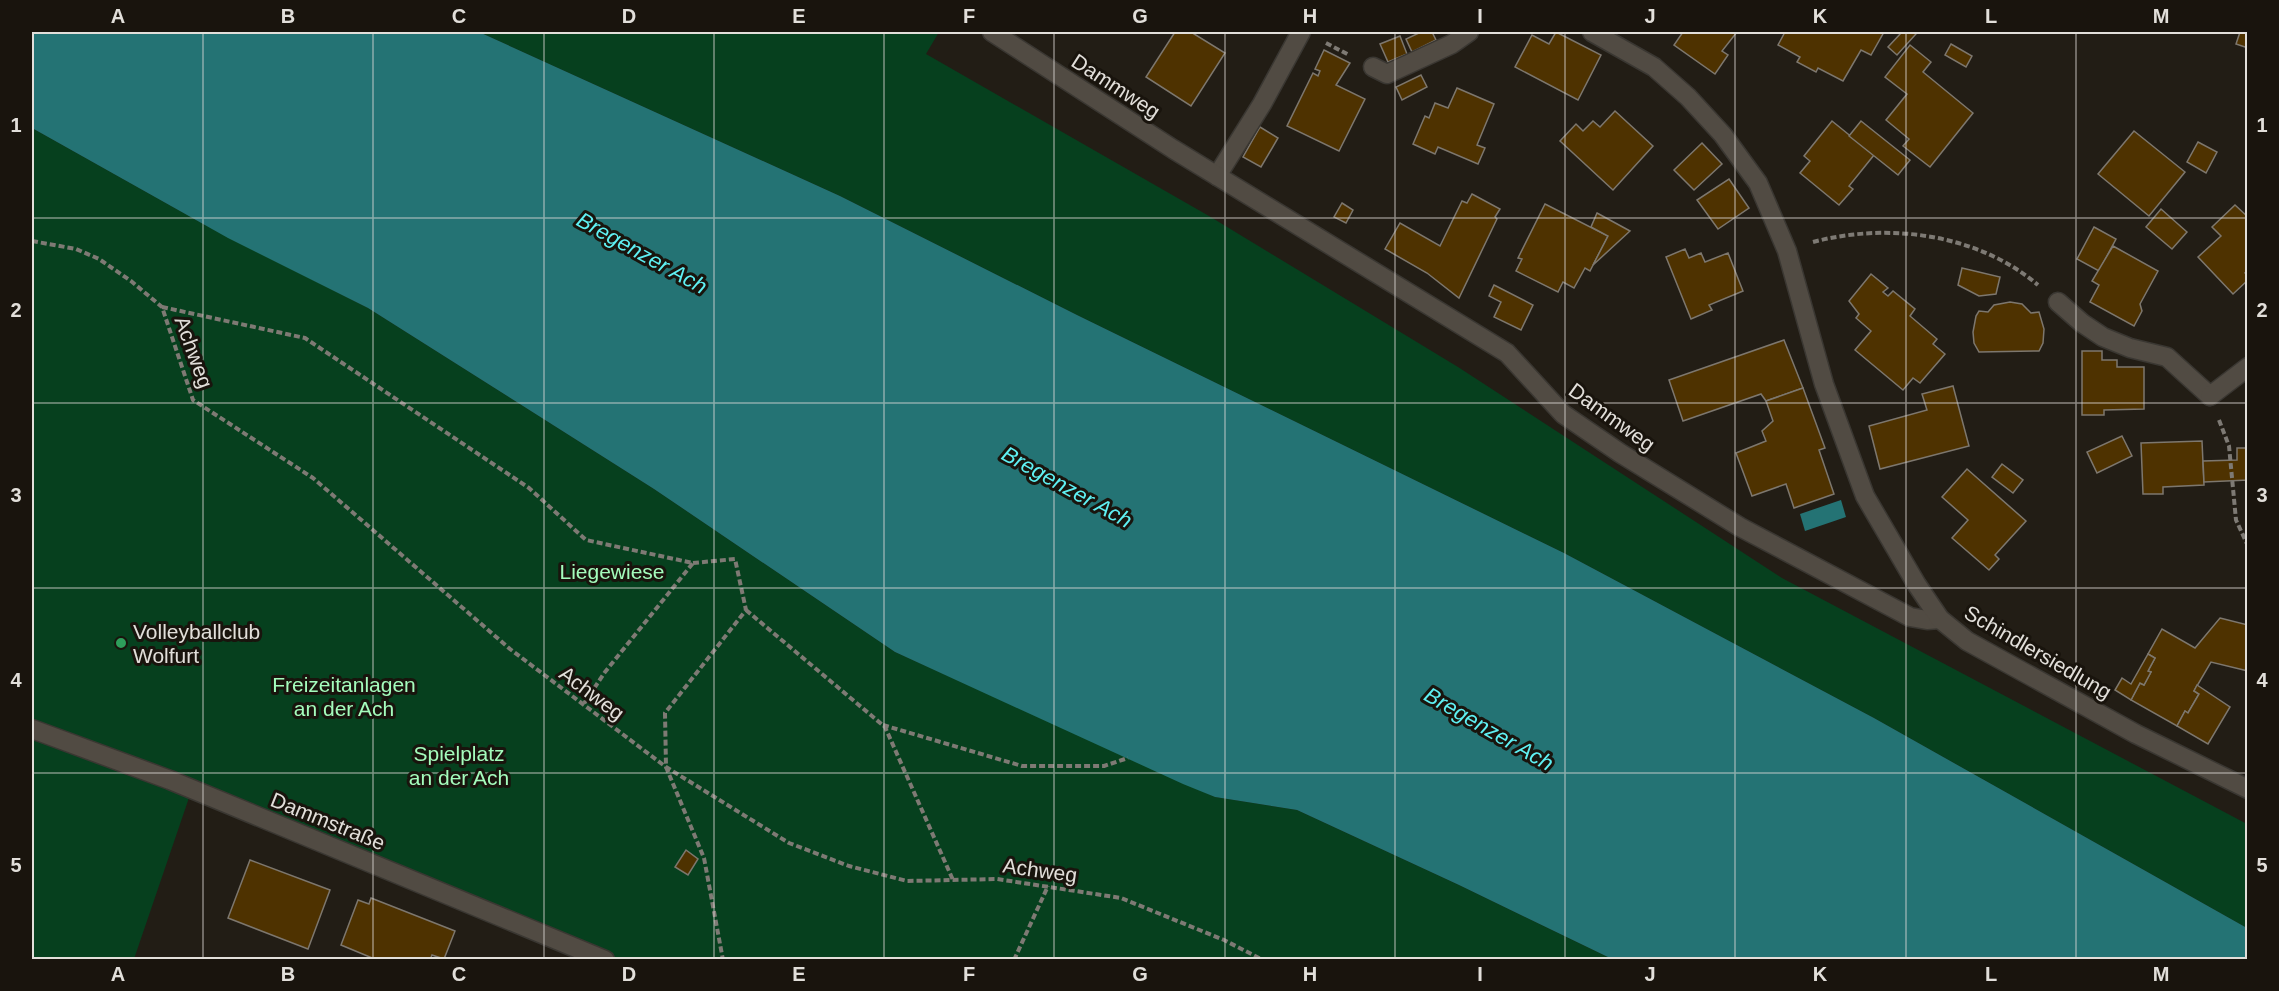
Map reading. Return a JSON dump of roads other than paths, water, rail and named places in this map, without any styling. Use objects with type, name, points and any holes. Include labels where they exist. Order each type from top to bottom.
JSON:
[{"type":"street","name":"Dammweg","points":[[992,32],[1217,176],[1508,353],[1563,414],[1620,453],[1730,521],[1910,617],[1927,620],[1940,619]]},
{"type":"street","points":[[1217,176],[1262,104],[1301,32]]},
{"type":"street","points":[[1373,67],[1387,74],[1452,44],[1469,32]]},
{"type":"street","name":"Schindlersiedlung","points":[[1592,32],[1654,67],[1688,97],[1723,135],[1758,183],[1787,251],[1824,384],[1865,496],[1917,585],[1940,619],[1967,641],[2136,734],[2247,789]]},
{"type":"street","points":[[2058,302],[2082,323],[2103,336],[2130,348],[2167,357],[2210,396],[2247,367]]},
{"type":"street","name":"Dammstraße","points":[[32,729],[170,780],[605,960]]},
{"type":"water","name":"Bregenzer Ach","points":[[32,32],[479,32],[840,196],[1077,315],[1564,553],[1874,718],[2247,928],[2247,959],[1612,959],[1297,810],[1215,797],[1183,784],[895,652],[654,489],[368,308],[228,238],[32,128]]},
{"type":"water","points":[[1841,500],[1846,517],[1805,531],[1800,514]]},
{"type":"place","name":"Volleyballclub Wolfurt","points":[[121,643]]},
{"type":"park label","name":"Liegewiese","points":[[612,571]]},
{"type":"park label","name":"Freizeitanlagen an der Ach","points":[[344,696]]},
{"type":"park label","name":"Spielplatz an der Ach","points":[[459,765]]}]
